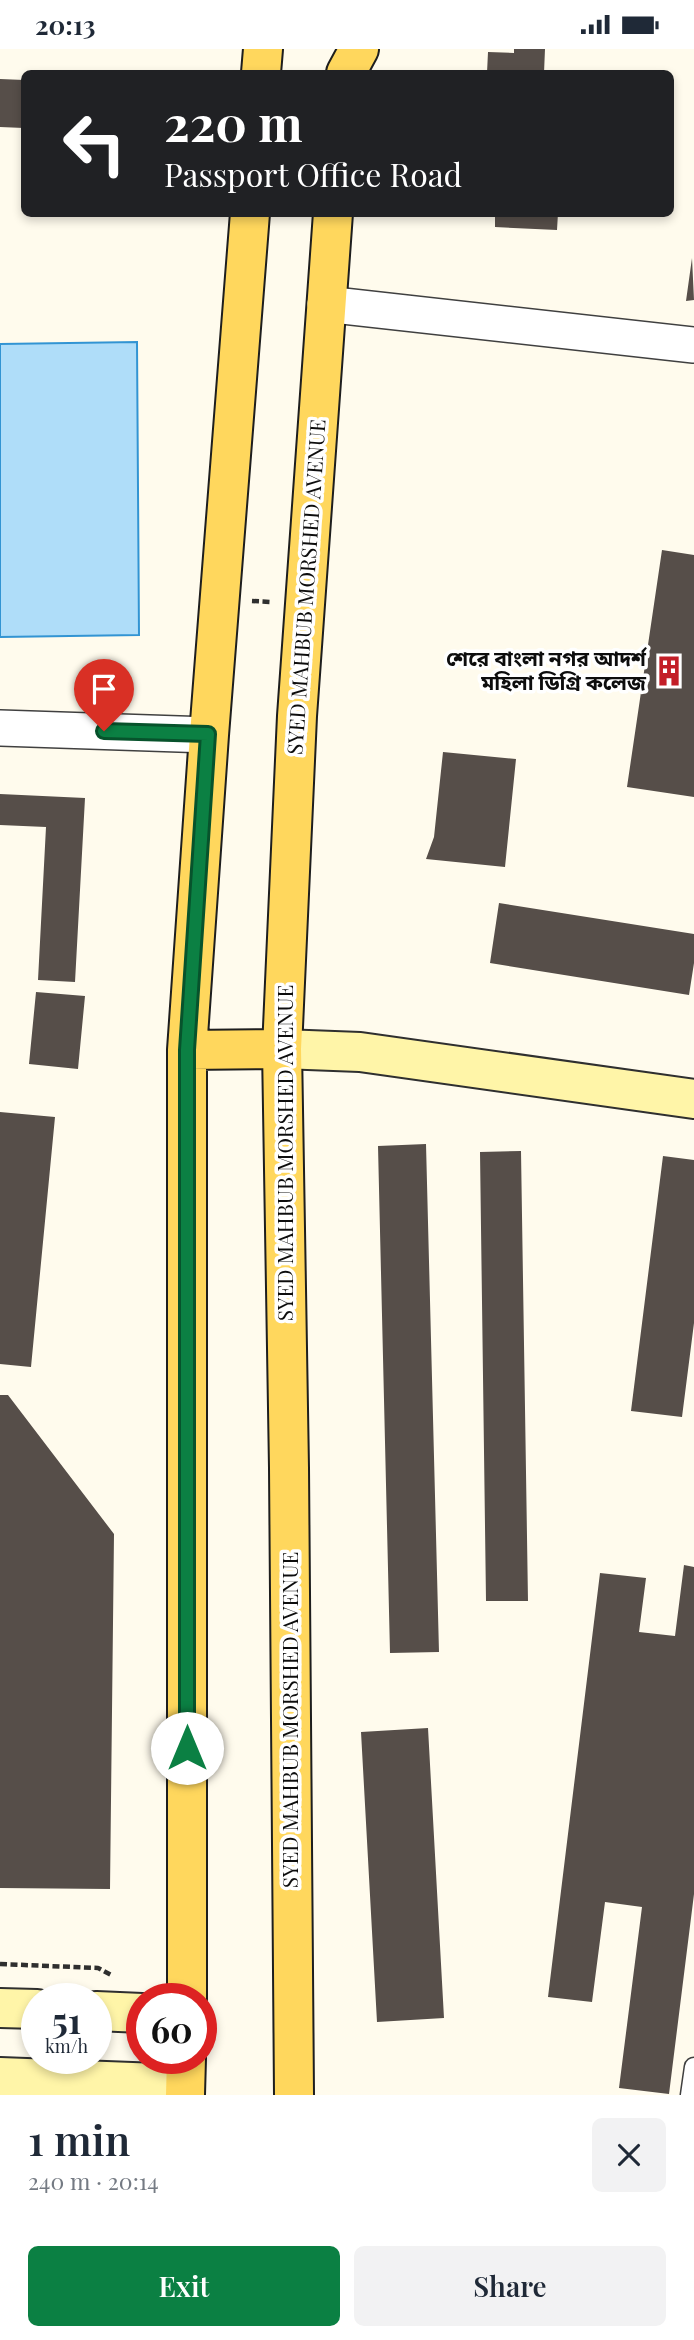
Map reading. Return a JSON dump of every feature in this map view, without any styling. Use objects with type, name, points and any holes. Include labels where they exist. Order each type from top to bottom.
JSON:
[{"type":"main road","points":[[261,70],[263,49]]},
{"type":"main road","points":[[346,70],[347,49]]},
{"type":"main road","points":[[348,70],[359,49]]},
{"type":"main road","points":[[187,1983],[187,1050],[208,734],[250,217]]},
{"type":"main road","name":"SYED MAHBUB MORSHED AVENUE","points":[[294,2095],[282,1049],[297,716],[333,217]]},
{"type":"main road","points":[[187,1050],[282,1049]]},
{"type":"street","points":[[325,304],[694,345]]},
{"type":"street","points":[[0,728],[208,734]]},
{"type":"street","points":[[282,1049],[360,1052],[694,1099]]},
{"type":"street","points":[[0,2008],[21,2009]]},
{"type":"street","points":[[0,2077],[126,2071]]},
{"type":"street","points":[[162,2074],[185,2079]]},
{"type":"lane","points":[[690,2095],[694,2067]]},
{"type":"path","points":[[219,598],[305,605]]},
{"type":"path","points":[[0,1965],[99,1968],[121,1980]]},
{"type":"water","points":[[137,342],[139,635],[0,637],[0,344]]},
{"type":"building","points":[[514,49],[545,49],[544,70],[487,70],[488,52],[514,53]]},
{"type":"building","points":[[0,79],[21,80],[21,128],[0,127]]},
{"type":"building","points":[[495,217],[558,217],[557,230],[495,227]]},
{"type":"building","points":[[692,258],[694,300],[686,301]]},
{"type":"building","name":"শেরে বাংলা নগর আদর্শ মহিলা ডিগ্রি কলেজ","points":[[662,550],[694,555],[694,797],[627,787]]},
{"type":"building","points":[[443,752],[516,759],[505,867],[426,859],[434,837]]},
{"type":"building","points":[[0,794],[85,798],[75,982],[38,980],[46,827],[0,825]]},
{"type":"building","points":[[499,903],[694,934],[694,963],[689,995],[490,963]]},
{"type":"building","points":[[36,992],[85,996],[78,1069],[29,1064]]},
{"type":"building","points":[[0,1112],[55,1117],[31,1367],[0,1364]]},
{"type":"building","points":[[426,1144],[439,1652],[390,1653],[378,1146]]},
{"type":"building","points":[[521,1151],[528,1601],[486,1601],[480,1152]]},
{"type":"building","points":[[663,1156],[694,1160],[694,1323],[682,1417],[631,1411]]},
{"type":"building","points":[[0,1395],[8,1395],[114,1534],[110,1889],[0,1888]]},
{"type":"building","points":[[684,1565],[694,1567],[694,1894],[669,2094],[619,2088],[642,1907],[605,1902],[592,2002],[548,1997],[600,1573],[646,1578],[639,1632],[675,1636]]},
{"type":"building","points":[[428,1728],[444,2018],[377,2022],[361,1732]]},
{"type":"place","name":"শেরে বাংলা নগর আদর্শ মহিলা ডিগ্রি কলেজ","points":[[669,671]]},
{"type":"route","points":[[104,731],[208,734],[187,1050],[187,1748]]}]
